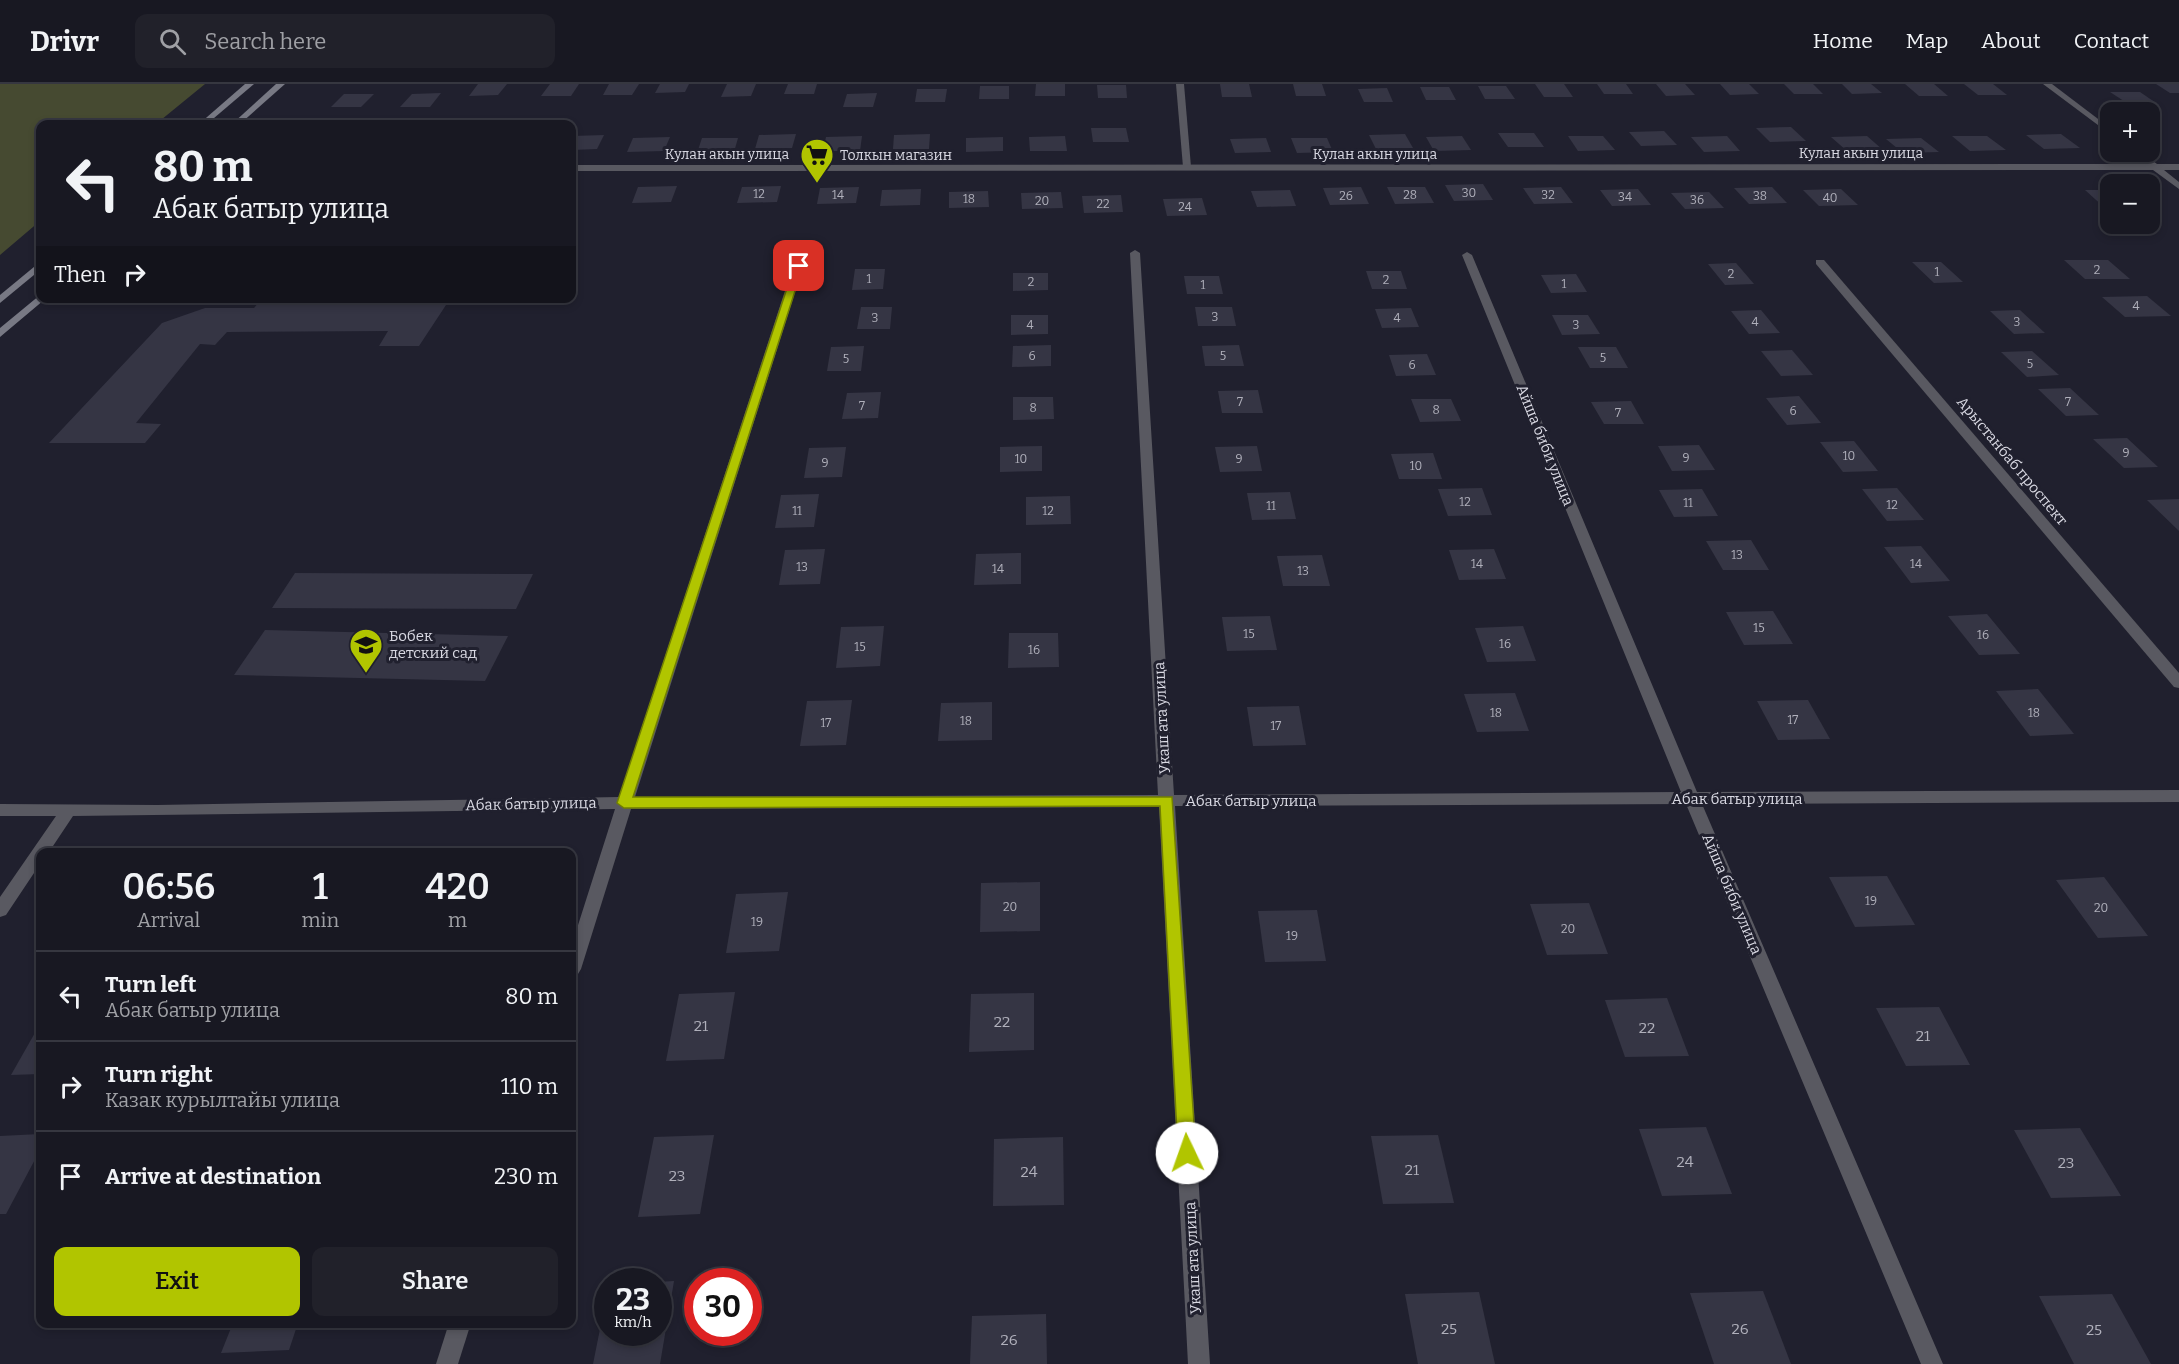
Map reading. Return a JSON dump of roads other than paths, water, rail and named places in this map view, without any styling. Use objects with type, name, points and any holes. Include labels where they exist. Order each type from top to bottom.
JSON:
[{"type":"street","points":[[208,120],[250,84]]},
{"type":"street","points":[[240,120],[281,84]]},
{"type":"street","points":[[2047,84],[2100,124]]},
{"type":"street","points":[[2150,162],[2179,186]]},
{"type":"street","name":"Кулан акын улица","points":[[576,168],[2179,167]]},
{"type":"street","points":[[576,956],[805,245]]},
{"type":"street","name":"Укаш ата улица","points":[[1135,252],[1199,1364]]},
{"type":"street","name":"Айша биби улица","points":[[1467,255],[1692,799],[1932,1364]]},
{"type":"street","name":"Арыстанбаб проспект","points":[[1820,262],[2179,683]]},
{"type":"street","points":[[0,300],[36,268]]},
{"type":"street","points":[[0,334],[36,302]]},
{"type":"street","name":"Абак батыр улица","points":[[0,810],[169,811],[624,803],[2179,796]]},
{"type":"street","points":[[43,848],[69,810]]},
{"type":"street","points":[[0,910],[36,858]]},
{"type":"street","points":[[447,1364],[458,1328]]},
{"type":"lane","points":[[1180,84],[1187,167]]},
{"type":"place","name":"Толкын магазин","points":[[817,184]]},
{"type":"place","name":"Бобек детский сад","points":[[366,674]]}]
